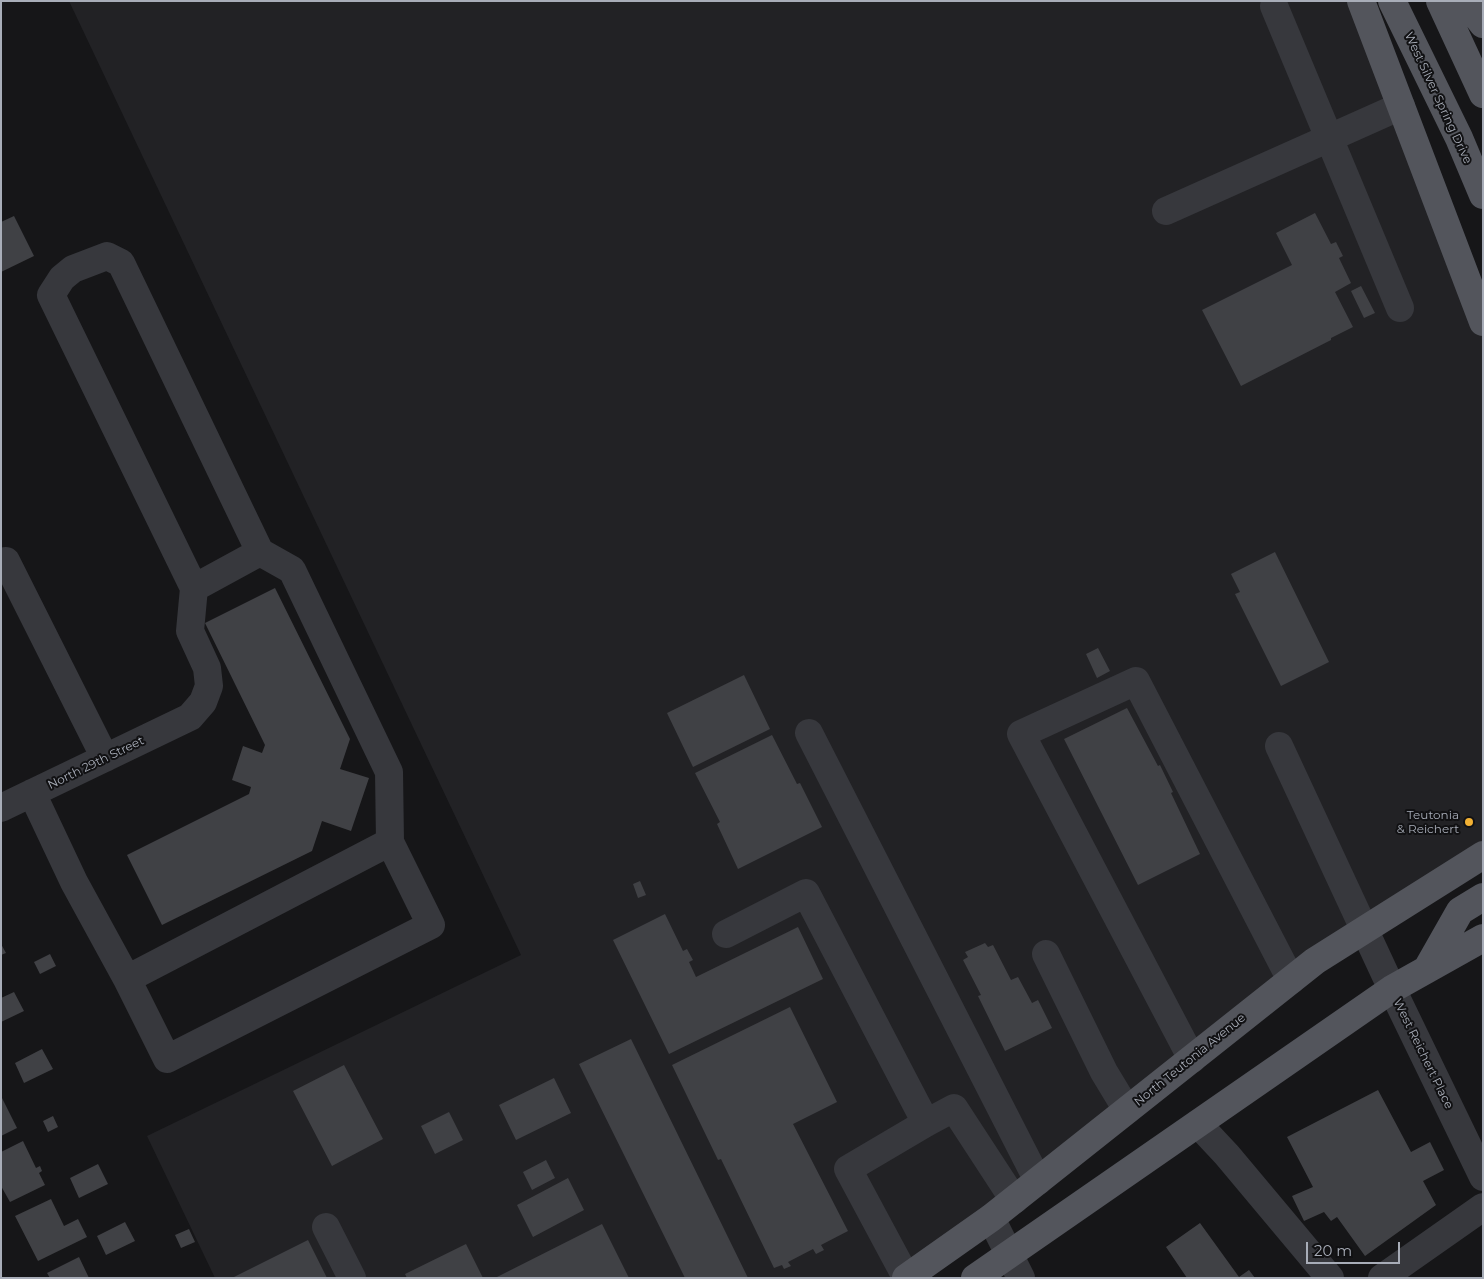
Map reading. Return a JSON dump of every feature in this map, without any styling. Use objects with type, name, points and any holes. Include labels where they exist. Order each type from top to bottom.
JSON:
[{"type":"main road","points":[[1361,1],[1483,322]]},
{"type":"main road","name":"West Silver Spring Drive","points":[[1392,1],[1459,138],[1483,195]]},
{"type":"main road","points":[[1440,1],[1483,94]]},
{"type":"main road","points":[[1466,1],[1483,24]]},
{"type":"main road","name":"North Teutonia Avenue","points":[[906,1277],[991,1218],[1315,961],[1483,855]]},
{"type":"main road","points":[[1426,970],[1460,911],[1483,897]]},
{"type":"main road","points":[[974,1278],[1392,990],[1483,938]]},
{"type":"street","points":[[1274,6],[1400,308]]},
{"type":"street","points":[[1166,211],[1401,106]]},
{"type":"street","points":[[32,793],[74,882],[127,979],[167,1059],[431,925],[390,842],[389,772],[292,570],[260,552],[121,263],[107,256],[73,270],[62,278],[52,295],[194,588],[260,552]]},
{"type":"street","points":[[6,561],[105,758]]},
{"type":"street","name":"North 29th Street","points":[[1,808],[190,717],[204,702],[209,686],[206,668],[190,631],[194,588]]},
{"type":"street","points":[[1192,1059],[1021,734],[1136,681],[1291,980]]},
{"type":"street","points":[[809,733],[1038,1181]]},
{"type":"street","name":"West Reichert Place","points":[[1279,746],[1392,990],[1483,1177]]},
{"type":"street","points":[[127,979],[390,842]]},
{"type":"street","points":[[726,934],[806,893],[926,1123]]},
{"type":"street","points":[[1046,954],[1104,1072],[1127,1110]]},
{"type":"street","points":[[906,1277],[848,1169],[954,1108],[1014,1200]]},
{"type":"street","points":[[1198,1124],[1227,1155],[1330,1278]]},
{"type":"street","points":[[1382,1278],[1483,1207]]},
{"type":"street","points":[[991,1218],[1021,1278]]},
{"type":"street","points":[[326,1228],[352,1278]]},
{"type":"shaded area","points":[[69,1],[1361,1],[1483,322],[1483,855],[1315,961],[906,1278],[215,1278],[147,1136],[521,955]]},
{"type":"building","points":[[1315,213],[1331,244],[1336,242],[1343,256],[1339,258],[1351,283],[1335,292],[1353,327],[1241,386],[1202,310],[1292,265],[1276,233]]},
{"type":"building","points":[[14,216],[34,256],[1,272],[1,222]]},
{"type":"building","points":[[1361,286],[1375,313],[1364,318],[1351,291]]},
{"type":"building","points":[[1275,552],[1329,662],[1281,686],[1235,594],[1240,592],[1231,574]]},
{"type":"building","points":[[275,588],[350,739],[340,769],[369,778],[351,831],[322,821],[312,851],[162,925],[127,855],[249,794],[251,787],[232,780],[243,746],[262,753],[265,745],[205,623]]},
{"type":"building","points":[[1098,648],[1110,671],[1097,678],[1086,654]]},
{"type":"building","points":[[744,675],[770,729],[693,767],[667,713]]},
{"type":"building","points":[[1127,708],[1158,766],[1160,765],[1200,854],[1138,885],[1064,739]]},
{"type":"building","points":[[772,735],[797,784],[800,783],[822,827],[738,869],[717,824],[720,822],[695,773]]},
{"type":"building","points":[[640,881],[646,895],[638,898],[633,884]]},
{"type":"building","points":[[665,914],[683,951],[687,949],[693,960],[689,962],[696,977],[798,927],[823,979],[669,1054],[613,940]]},
{"type":"building","points":[[985,943],[988,947],[993,945],[1011,980],[1018,977],[1032,1003],[1038,1000],[1052,1028],[1005,1051],[978,996],[981,995],[963,960],[968,957],[965,952]]},
{"type":"building","points":[[1,944],[6,953],[1,955]]},
{"type":"building","points":[[50,954],[56,966],[40,974],[34,962]]},
{"type":"building","points":[[14,992],[24,1011],[1,1022],[1,998]]},
{"type":"building","points":[[790,1007],[837,1102],[793,1124],[848,1231],[821,1245],[824,1250],[816,1254],[813,1249],[788,1262],[791,1266],[784,1269],[782,1265],[774,1268],[721,1159],[718,1160],[672,1065]]},
{"type":"building","points":[[631,1039],[748,1278],[685,1278],[579,1064]]},
{"type":"building","points":[[42,1049],[53,1069],[24,1083],[15,1063]]},
{"type":"building","points":[[344,1065],[383,1139],[332,1166],[293,1091]]},
{"type":"building","points":[[554,1078],[571,1113],[516,1140],[499,1105]]},
{"type":"building","points":[[1378,1090],[1411,1152],[1430,1142],[1444,1170],[1423,1181],[1436,1205],[1365,1256],[1337,1217],[1331,1221],[1324,1212],[1304,1221],[1292,1196],[1313,1187],[1287,1137]]},
{"type":"building","points":[[1,1096],[17,1128],[1,1136]]},
{"type":"building","points":[[449,1112],[463,1140],[435,1154],[421,1126]]},
{"type":"building","points":[[53,1116],[58,1127],[48,1132],[43,1121]]},
{"type":"building","points":[[23,1141],[36,1168],[40,1166],[42,1171],[39,1173],[45,1185],[10,1202],[1,1186],[1,1152]]},
{"type":"building","points":[[546,1160],[555,1178],[532,1190],[523,1172]]},
{"type":"building","points":[[98,1164],[108,1184],[79,1198],[70,1178]]},
{"type":"building","points":[[568,1178],[584,1210],[533,1237],[517,1205]]},
{"type":"building","points":[[51,1199],[64,1226],[78,1219],[87,1237],[38,1261],[15,1216]]},
{"type":"building","points":[[125,1222],[135,1241],[106,1255],[97,1236]]},
{"type":"building","points":[[1200,1223],[1239,1277],[1249,1270],[1255,1278],[1187,1278],[1166,1247]]},
{"type":"building","points":[[602,1224],[629,1278],[495,1278]]},
{"type":"building","points":[[189,1229],[195,1242],[181,1248],[175,1235]]},
{"type":"building","points":[[308,1240],[327,1278],[232,1278]]},
{"type":"building","points":[[466,1244],[483,1278],[407,1278],[405,1274]]},
{"type":"building","points":[[79,1257],[89,1278],[50,1278],[47,1273]]},
{"type":"place","name":"Teutonia & Reichert","points":[[1469,822]]}]
